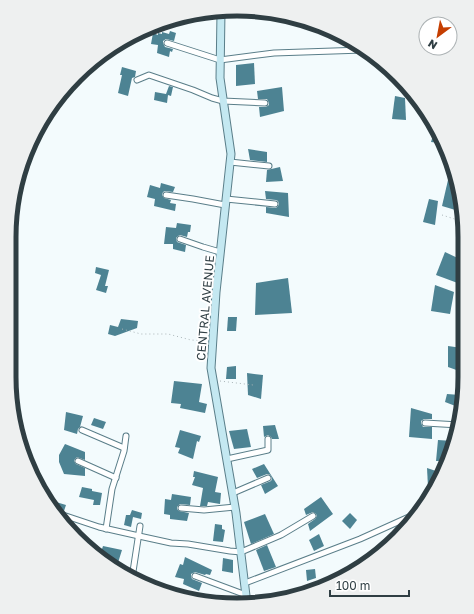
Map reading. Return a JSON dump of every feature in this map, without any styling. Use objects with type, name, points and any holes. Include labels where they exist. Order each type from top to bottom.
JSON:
[{"type":"street","name":"CENTRAL AVENUE","points":[[221,16],[220,78],[231,154],[216,292],[211,368],[233,493],[246,598]]},
{"type":"street","points":[[167,43],[220,60],[274,53],[355,50]]},
{"type":"street","points":[[137,80],[149,75],[223,101],[265,103]]},
{"type":"street","points":[[230,162],[269,166]]},
{"type":"street","points":[[166,195],[226,202],[274,204]]},
{"type":"street","points":[[180,239],[220,252]]},
{"type":"street","points":[[425,423],[453,425]]},
{"type":"street","points":[[82,430],[124,448]]},
{"type":"street","points":[[106,529],[112,489],[126,436]]},
{"type":"street","points":[[227,459],[268,450],[268,439]]},
{"type":"street","points":[[78,461],[116,478]]},
{"type":"street","points":[[233,493],[268,478]]},
{"type":"street","points":[[181,508],[204,510],[235,507]]},
{"type":"street","points":[[65,516],[106,529],[172,543],[241,552],[281,535],[313,516]]},
{"type":"street","points":[[245,583],[360,539],[407,518]]},
{"type":"street","points":[[133,572],[140,526]]},
{"type":"street","points":[[194,576],[246,595]]},
{"type":"path","points":[[442,215],[458,220]]},
{"type":"path","points":[[122,329],[142,334],[168,334],[191,340],[213,342]]},
{"type":"path","points":[[213,380],[253,385]]},
{"type":"building","points":[[170,31],[176,33],[174,41],[166,39],[163,41],[165,47],[173,49],[172,52],[170,51],[169,57],[157,53],[158,45],[151,44],[153,33],[158,35],[158,33],[162,34],[162,32],[169,34]]},
{"type":"building","points":[[254,63],[255,84],[236,86],[236,65]]},
{"type":"building","points":[[122,67],[136,71],[135,77],[132,78],[128,96],[118,93],[122,75],[120,75]]},
{"type":"building","points":[[169,86],[173,87],[171,96],[168,95],[167,103],[154,100],[155,92],[166,94]]},
{"type":"building","points":[[282,87],[284,111],[260,117],[259,107],[266,107],[269,103],[267,99],[258,99],[257,91]]},
{"type":"building","points":[[395,96],[405,98],[406,120],[392,119]]},
{"type":"building","points":[[433,136],[437,143],[431,142]]},
{"type":"building","points":[[248,149],[267,152],[267,162],[250,160]]},
{"type":"building","points":[[280,167],[283,181],[266,182],[267,170]]},
{"type":"building","points":[[448,180],[450,181],[454,194],[456,210],[442,206]]},
{"type":"building","points":[[161,183],[175,187],[173,192],[165,191],[162,195],[164,198],[171,200],[170,203],[176,204],[175,211],[154,206],[155,199],[147,197],[150,185],[160,188]]},
{"type":"building","points":[[265,191],[288,193],[289,217],[266,213],[266,207],[276,208],[279,204],[276,200],[266,199]]},
{"type":"building","points":[[429,199],[438,201],[435,225],[423,222]]},
{"type":"building","points":[[177,223],[191,225],[190,232],[188,232],[187,237],[180,235],[176,238],[177,242],[186,245],[185,252],[173,249],[173,244],[164,244],[166,227],[176,228]]},
{"type":"building","points":[[445,252],[458,258],[458,283],[436,275]]},
{"type":"building","points":[[96,267],[109,270],[105,286],[108,286],[106,293],[96,290],[101,275],[95,273]]},
{"type":"building","points":[[288,278],[292,313],[255,315],[256,283]]},
{"type":"building","points":[[435,285],[454,292],[450,314],[431,311]]},
{"type":"building","points":[[228,317],[237,317],[236,331],[227,331]]},
{"type":"building","points":[[121,319],[138,321],[137,328],[115,336],[108,334],[110,325],[118,327]]},
{"type":"building","points":[[448,346],[458,347],[458,371],[448,367]]},
{"type":"building","points":[[236,366],[236,379],[226,379],[227,367]]},
{"type":"building","points":[[247,373],[263,375],[261,399],[248,395]]},
{"type":"building","points":[[174,381],[202,384],[199,402],[207,404],[205,413],[180,408],[181,404],[171,403]]},
{"type":"building","points":[[447,394],[457,395],[456,406],[445,402]]},
{"type":"building","points":[[411,408],[432,414],[432,419],[424,419],[421,423],[423,427],[432,427],[432,439],[409,437]]},
{"type":"building","points":[[66,412],[83,416],[77,434],[64,430]]},
{"type":"building","points":[[94,418],[106,422],[103,429],[91,425]]},
{"type":"building","points":[[275,425],[279,439],[272,439],[268,435],[264,437],[263,426]]},
{"type":"building","points":[[247,429],[251,447],[234,449],[229,431]]},
{"type":"building","points":[[180,430],[201,436],[199,442],[197,441],[193,459],[178,453],[180,448],[175,447]]},
{"type":"building","points":[[438,440],[448,441],[441,461],[436,461]]},
{"type":"building","points":[[65,444],[85,452],[85,460],[77,457],[74,461],[76,464],[85,468],[85,476],[64,474],[59,462],[59,455]]},
{"type":"building","points":[[264,464],[278,486],[265,494],[261,485],[271,481],[271,476],[267,474],[257,478],[252,469]]},
{"type":"building","points":[[427,468],[436,472],[428,487]]},
{"type":"building","points":[[194,471],[218,477],[215,492],[221,493],[220,504],[208,502],[207,506],[200,506],[203,488],[192,485],[195,477],[193,477]]},
{"type":"building","points":[[82,487],[102,493],[100,505],[93,505],[94,500],[79,497]]},
{"type":"building","points":[[172,494],[191,497],[190,505],[180,504],[177,507],[179,511],[189,513],[187,521],[170,519],[170,515],[164,514],[165,499],[171,500]]},
{"type":"building","points":[[321,497],[333,514],[310,531],[308,524],[317,516],[313,512],[306,515],[304,509]]},
{"type":"building","points":[[54,501],[66,505],[64,511],[60,510]]},
{"type":"building","points":[[132,510],[142,513],[141,519],[133,517],[131,527],[124,525],[126,515],[130,515]]},
{"type":"building","points":[[350,513],[357,520],[350,529],[342,521]]},
{"type":"building","points":[[265,514],[274,534],[251,544],[244,522]]},
{"type":"building","points":[[215,524],[222,525],[222,529],[225,530],[223,542],[213,541]]},
{"type":"building","points":[[319,534],[324,546],[314,551],[309,540]]},
{"type":"building","points":[[267,545],[276,567],[264,571],[256,550]]},
{"type":"building","points":[[103,546],[122,550],[118,563],[96,547],[102,549]]},
{"type":"building","points":[[185,557],[212,570],[210,575],[195,572],[191,574],[192,579],[202,583],[199,591],[183,584],[184,579],[175,577],[180,564],[183,565]]},
{"type":"building","points":[[223,558],[233,560],[233,573],[222,571]]},
{"type":"building","points":[[315,569],[316,578],[307,581],[306,570]]}]
